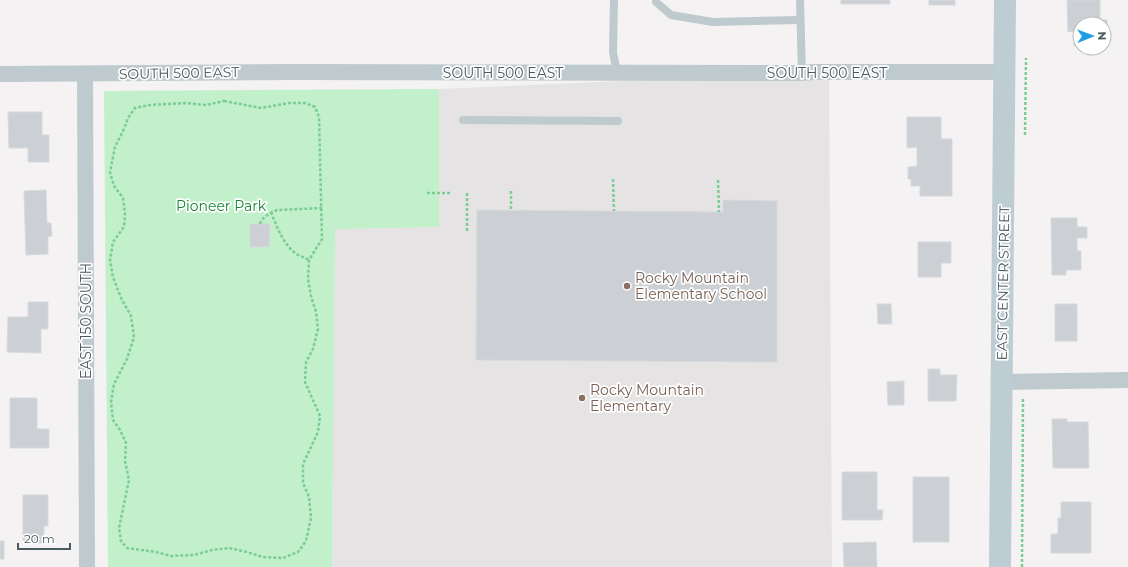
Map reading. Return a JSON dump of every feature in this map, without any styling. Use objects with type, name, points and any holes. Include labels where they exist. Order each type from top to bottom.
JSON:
[{"type":"street","name":"EAST CENTER STREET","points":[[1000,567],[1005,0]]},
{"type":"street","name":"SOUTH 500 EAST","points":[[0,74],[293,72],[1005,72]]},
{"type":"street","name":"EAST 150 SOUTH","points":[[86,74],[87,567]]},
{"type":"street","points":[[1002,382],[1128,380]]},
{"type":"lane","points":[[614,0],[613,52],[616,73]]},
{"type":"lane","points":[[656,0],[656,2],[671,15],[713,22],[800,20]]},
{"type":"lane","points":[[800,0],[802,73]]},
{"type":"lane","points":[[463,120],[618,121]]},
{"type":"path","points":[[224,101],[261,108],[289,103],[305,103],[315,107],[319,117],[322,239],[309,260],[308,279],[316,312],[318,329],[313,349],[306,362],[306,382],[320,416],[318,432],[303,464],[303,483],[309,496],[311,518],[306,541],[298,552],[283,558],[263,557],[229,548],[212,550],[194,555],[171,556],[156,552],[127,548],[121,541],[119,528],[129,480],[125,461],[126,443],[113,420],[111,402],[114,384],[127,359],[134,337],[131,316],[121,298],[113,277],[110,260],[113,242],[124,227],[125,215],[123,198],[114,186],[110,172],[115,147],[124,130],[128,118],[135,108],[149,105],[186,103],[206,105],[224,101]]},
{"type":"path","points":[[613,179],[614,211]]},
{"type":"path","points":[[718,180],[718,212]]},
{"type":"path","points":[[511,191],[511,210]]},
{"type":"path","points":[[427,193],[451,193]]},
{"type":"path","points":[[467,193],[467,232]]},
{"type":"path","points":[[260,224],[261,219],[277,210],[322,208]]},
{"type":"path","points":[[271,212],[279,233],[284,241],[295,253],[309,260]]},
{"type":"shaded area","name":"Rocky Mountain Elementary","points":[[829,72],[832,567],[332,567],[335,228],[439,227],[439,89]]},
{"type":"green space","name":"Pioneer Park","points":[[439,89],[439,227],[335,229],[332,567],[108,567],[104,91]]},
{"type":"building","points":[[841,0],[890,0],[890,4],[841,4]]},
{"type":"building","points":[[929,0],[955,0],[955,5],[929,5]]},
{"type":"building","points":[[1067,0],[1100,0],[1100,16],[1072,16],[1072,31],[1068,32]]},
{"type":"building","points":[[8,112],[42,112],[42,135],[49,135],[49,162],[28,162],[28,148],[9,148]]},
{"type":"building","points":[[907,117],[941,117],[941,139],[952,139],[952,196],[920,196],[920,186],[911,186],[911,179],[908,179],[908,167],[917,166],[917,147],[907,148]]},
{"type":"building","points":[[46,190],[47,223],[51,223],[52,236],[48,237],[48,254],[26,255],[24,191]]},
{"type":"building","name":"Rocky Mountain Elementary School","points":[[723,200],[777,201],[777,362],[476,360],[477,210],[723,212]]},
{"type":"building","points":[[1051,218],[1077,218],[1077,227],[1087,227],[1087,238],[1077,238],[1077,251],[1081,251],[1081,270],[1066,270],[1066,275],[1052,275]]},
{"type":"building","points":[[250,224],[270,224],[269,247],[250,247]]},
{"type":"building","points":[[918,242],[951,242],[951,263],[941,263],[941,277],[918,277]]},
{"type":"building","points":[[28,302],[48,302],[48,329],[41,329],[41,353],[7,352],[8,317],[28,317]]},
{"type":"building","points":[[877,304],[891,304],[892,324],[878,324]]},
{"type":"building","points":[[1055,304],[1077,304],[1077,341],[1055,341]]},
{"type":"building","points":[[928,369],[940,369],[940,375],[957,375],[956,401],[928,401]]},
{"type":"building","points":[[904,381],[904,405],[888,405],[887,382]]},
{"type":"building","points":[[10,398],[37,398],[37,429],[49,429],[49,448],[10,448]]},
{"type":"building","points":[[1052,419],[1067,419],[1067,422],[1088,422],[1089,468],[1053,468]]},
{"type":"building","points":[[842,472],[877,472],[877,510],[883,510],[882,520],[842,520]]},
{"type":"building","points":[[913,477],[949,477],[949,542],[913,542]]},
{"type":"building","points":[[23,495],[48,495],[48,526],[44,526],[44,543],[23,542]]},
{"type":"building","points":[[1061,502],[1091,502],[1091,553],[1051,553],[1051,534],[1058,534],[1058,518],[1061,518]]},
{"type":"building","points":[[0,541],[4,541],[4,559],[0,559]]},
{"type":"building","points":[[876,542],[877,567],[844,567],[843,543]]},
{"type":"place","name":"Rocky Mountain Elementary School","points":[[627,286]]},
{"type":"place","name":"Rocky Mountain Elementary","points":[[582,398]]}]
